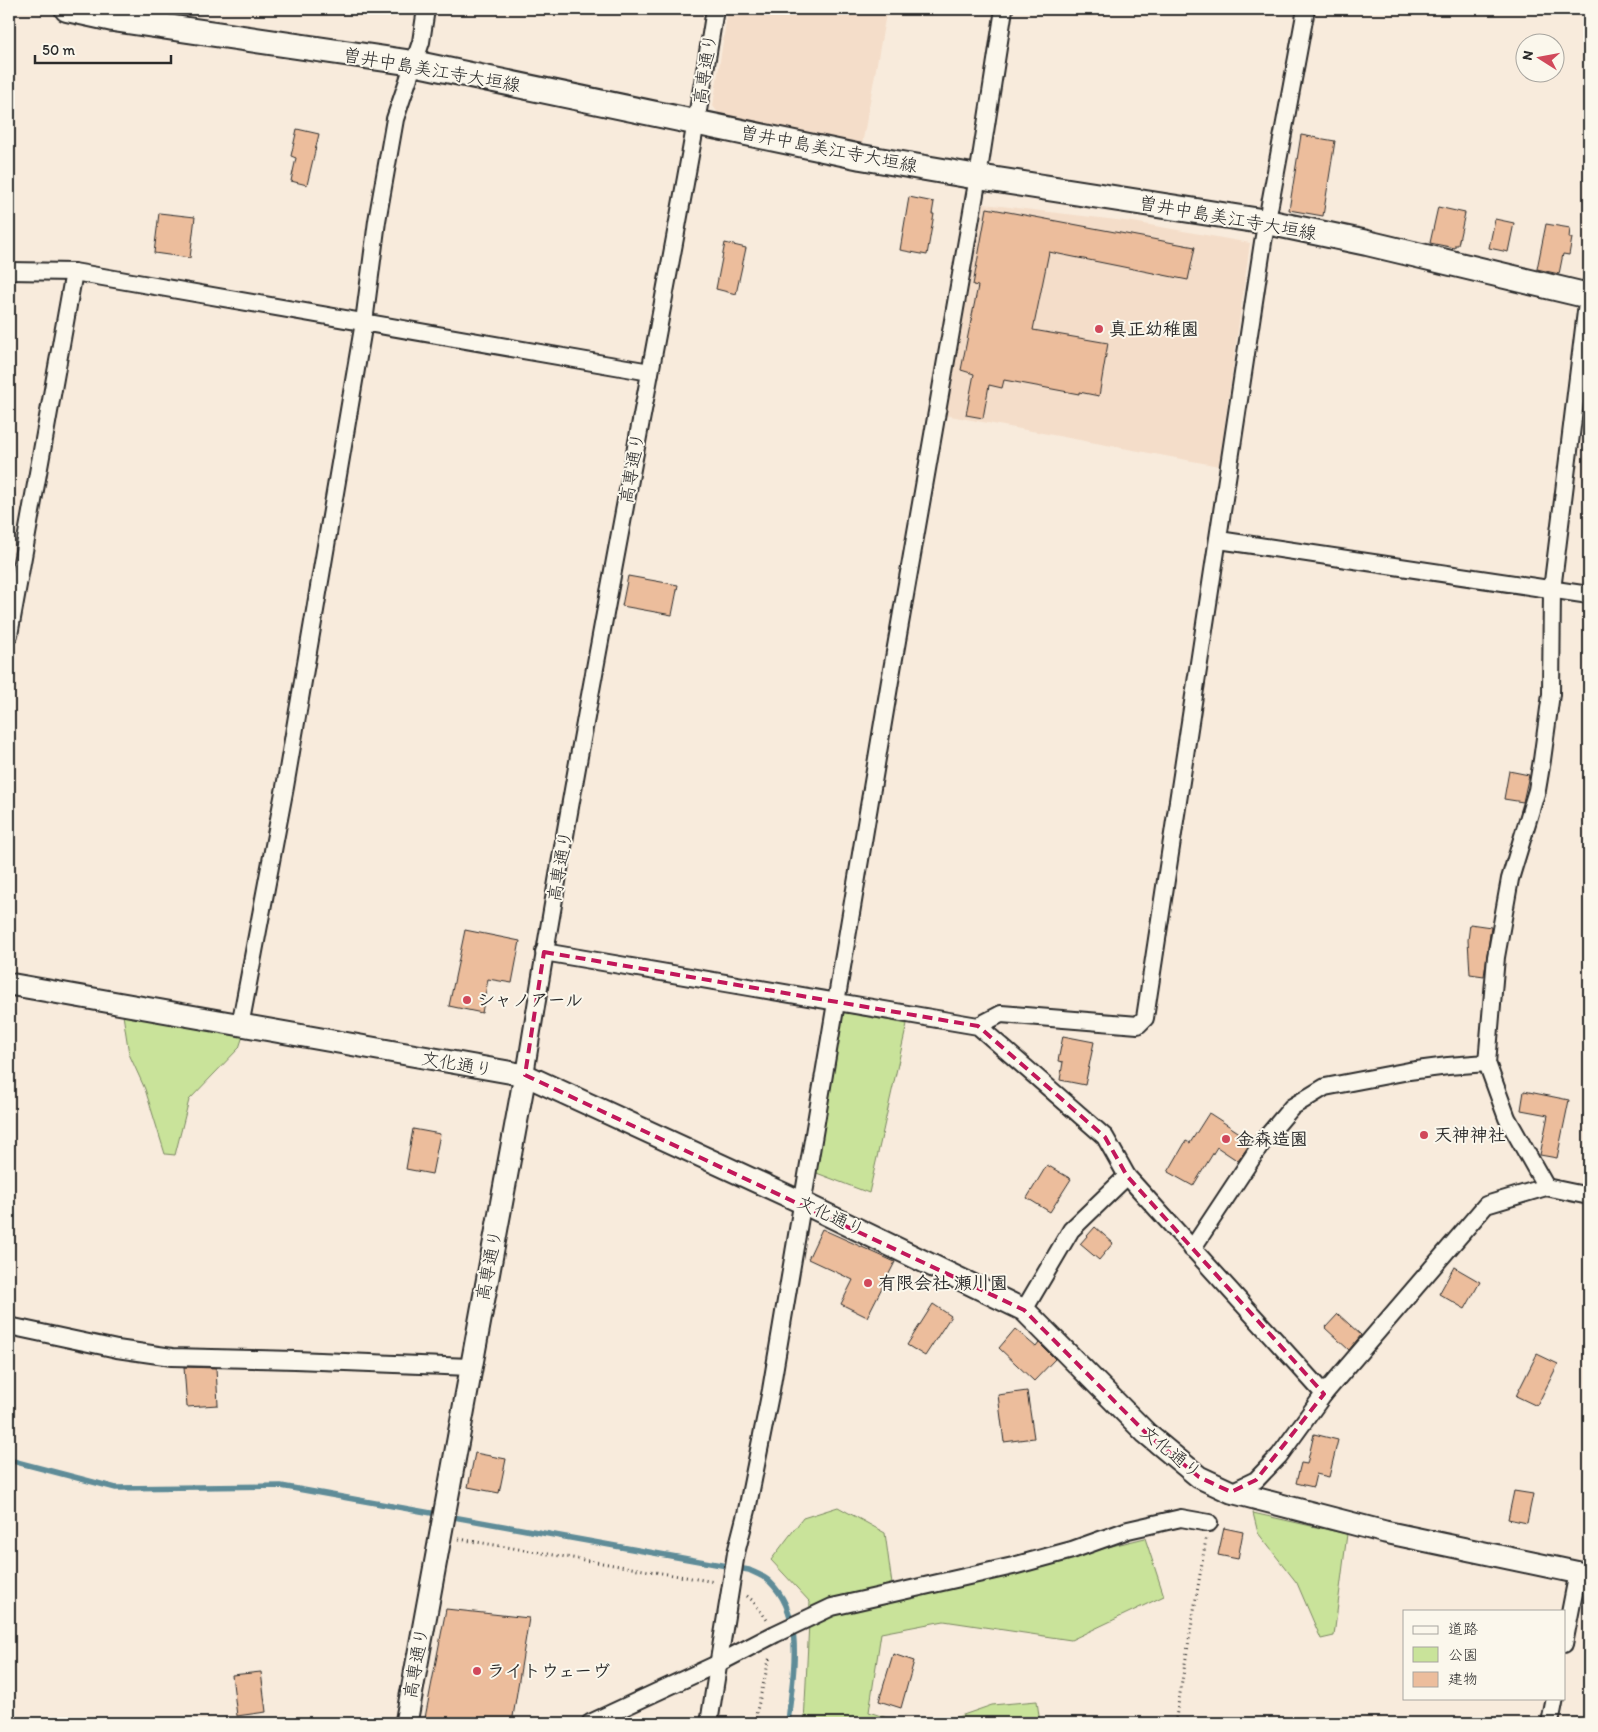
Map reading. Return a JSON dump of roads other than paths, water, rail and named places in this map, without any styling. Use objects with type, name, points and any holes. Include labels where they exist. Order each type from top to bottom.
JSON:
[{"type":"main road","name":"曽井中島美江寺大垣線","points":[[67,9],[113,14],[413,63],[861,157],[1267,222],[1589,292]]},
{"type":"street","points":[[240,1026],[284,787],[364,322],[377,222],[395,119],[421,42],[426,9]]},
{"type":"street","name":"高専通り","points":[[406,1723],[525,1075],[544,952],[697,122],[715,9]]},
{"type":"street","points":[[709,1723],[736,1553],[747,1510],[771,1390],[835,1002],[978,177],[1004,9]]},
{"type":"street","points":[[978,1026],[1001,1014],[1138,1025],[1145,1018],[1267,222],[1306,9]]},
{"type":"street","points":[[9,271],[74,272],[650,372]]},
{"type":"street","points":[[9,636],[11,612],[74,272]]},
{"type":"street","points":[[1546,1187],[1507,1118],[1487,1063],[1496,957],[1510,879],[1538,790],[1542,760],[1550,694],[1552,590],[1589,292]]},
{"type":"street","points":[[1219,540],[1589,595]]},
{"type":"street","points":[[544,952],[978,1026],[1105,1137],[1127,1176],[1324,1394]]},
{"type":"street","name":"文化通り","points":[[9,984],[525,1075],[801,1202],[1024,1310],[1146,1433],[1199,1477],[1231,1492],[1385,1532],[1584,1574]]},
{"type":"street","points":[[1192,1249],[1264,1140],[1292,1107],[1325,1087],[1409,1071],[1487,1063]]},
{"type":"street","points":[[1024,1310],[1071,1230],[1127,1176]]},
{"type":"street","points":[[1231,1492],[1256,1480],[1278,1456],[1324,1394],[1486,1205],[1546,1187],[1589,1196]]},
{"type":"street","points":[[9,1326],[117,1349],[172,1357],[470,1367]]},
{"type":"street","points":[[590,1723],[719,1663],[832,1607],[1013,1566],[1072,1550],[1128,1530],[1181,1518],[1209,1523]]},
{"type":"street","points":[[1566,1637],[1584,1574]]},
{"type":"street","points":[[1550,1723],[1555,1700]]},
{"type":"waterway","points":[[9,1460],[116,1488],[281,1486],[749,1570],[769,1581],[781,1596],[789,1612],[793,1630],[794,1667],[788,1723]]},
{"type":"place","name":"真正幼稚園","points":[[1099,329]]},
{"type":"place","name":"シャノアール","points":[[467,1000]]},
{"type":"place","name":"天神神社","points":[[1424,1135]]},
{"type":"place","name":"金森造園","points":[[1226,1139]]},
{"type":"place","name":"有限会社 瀬川園","points":[[868,1283]]},
{"type":"place","name":"ライトウェーヴ","points":[[477,1671]]}]
